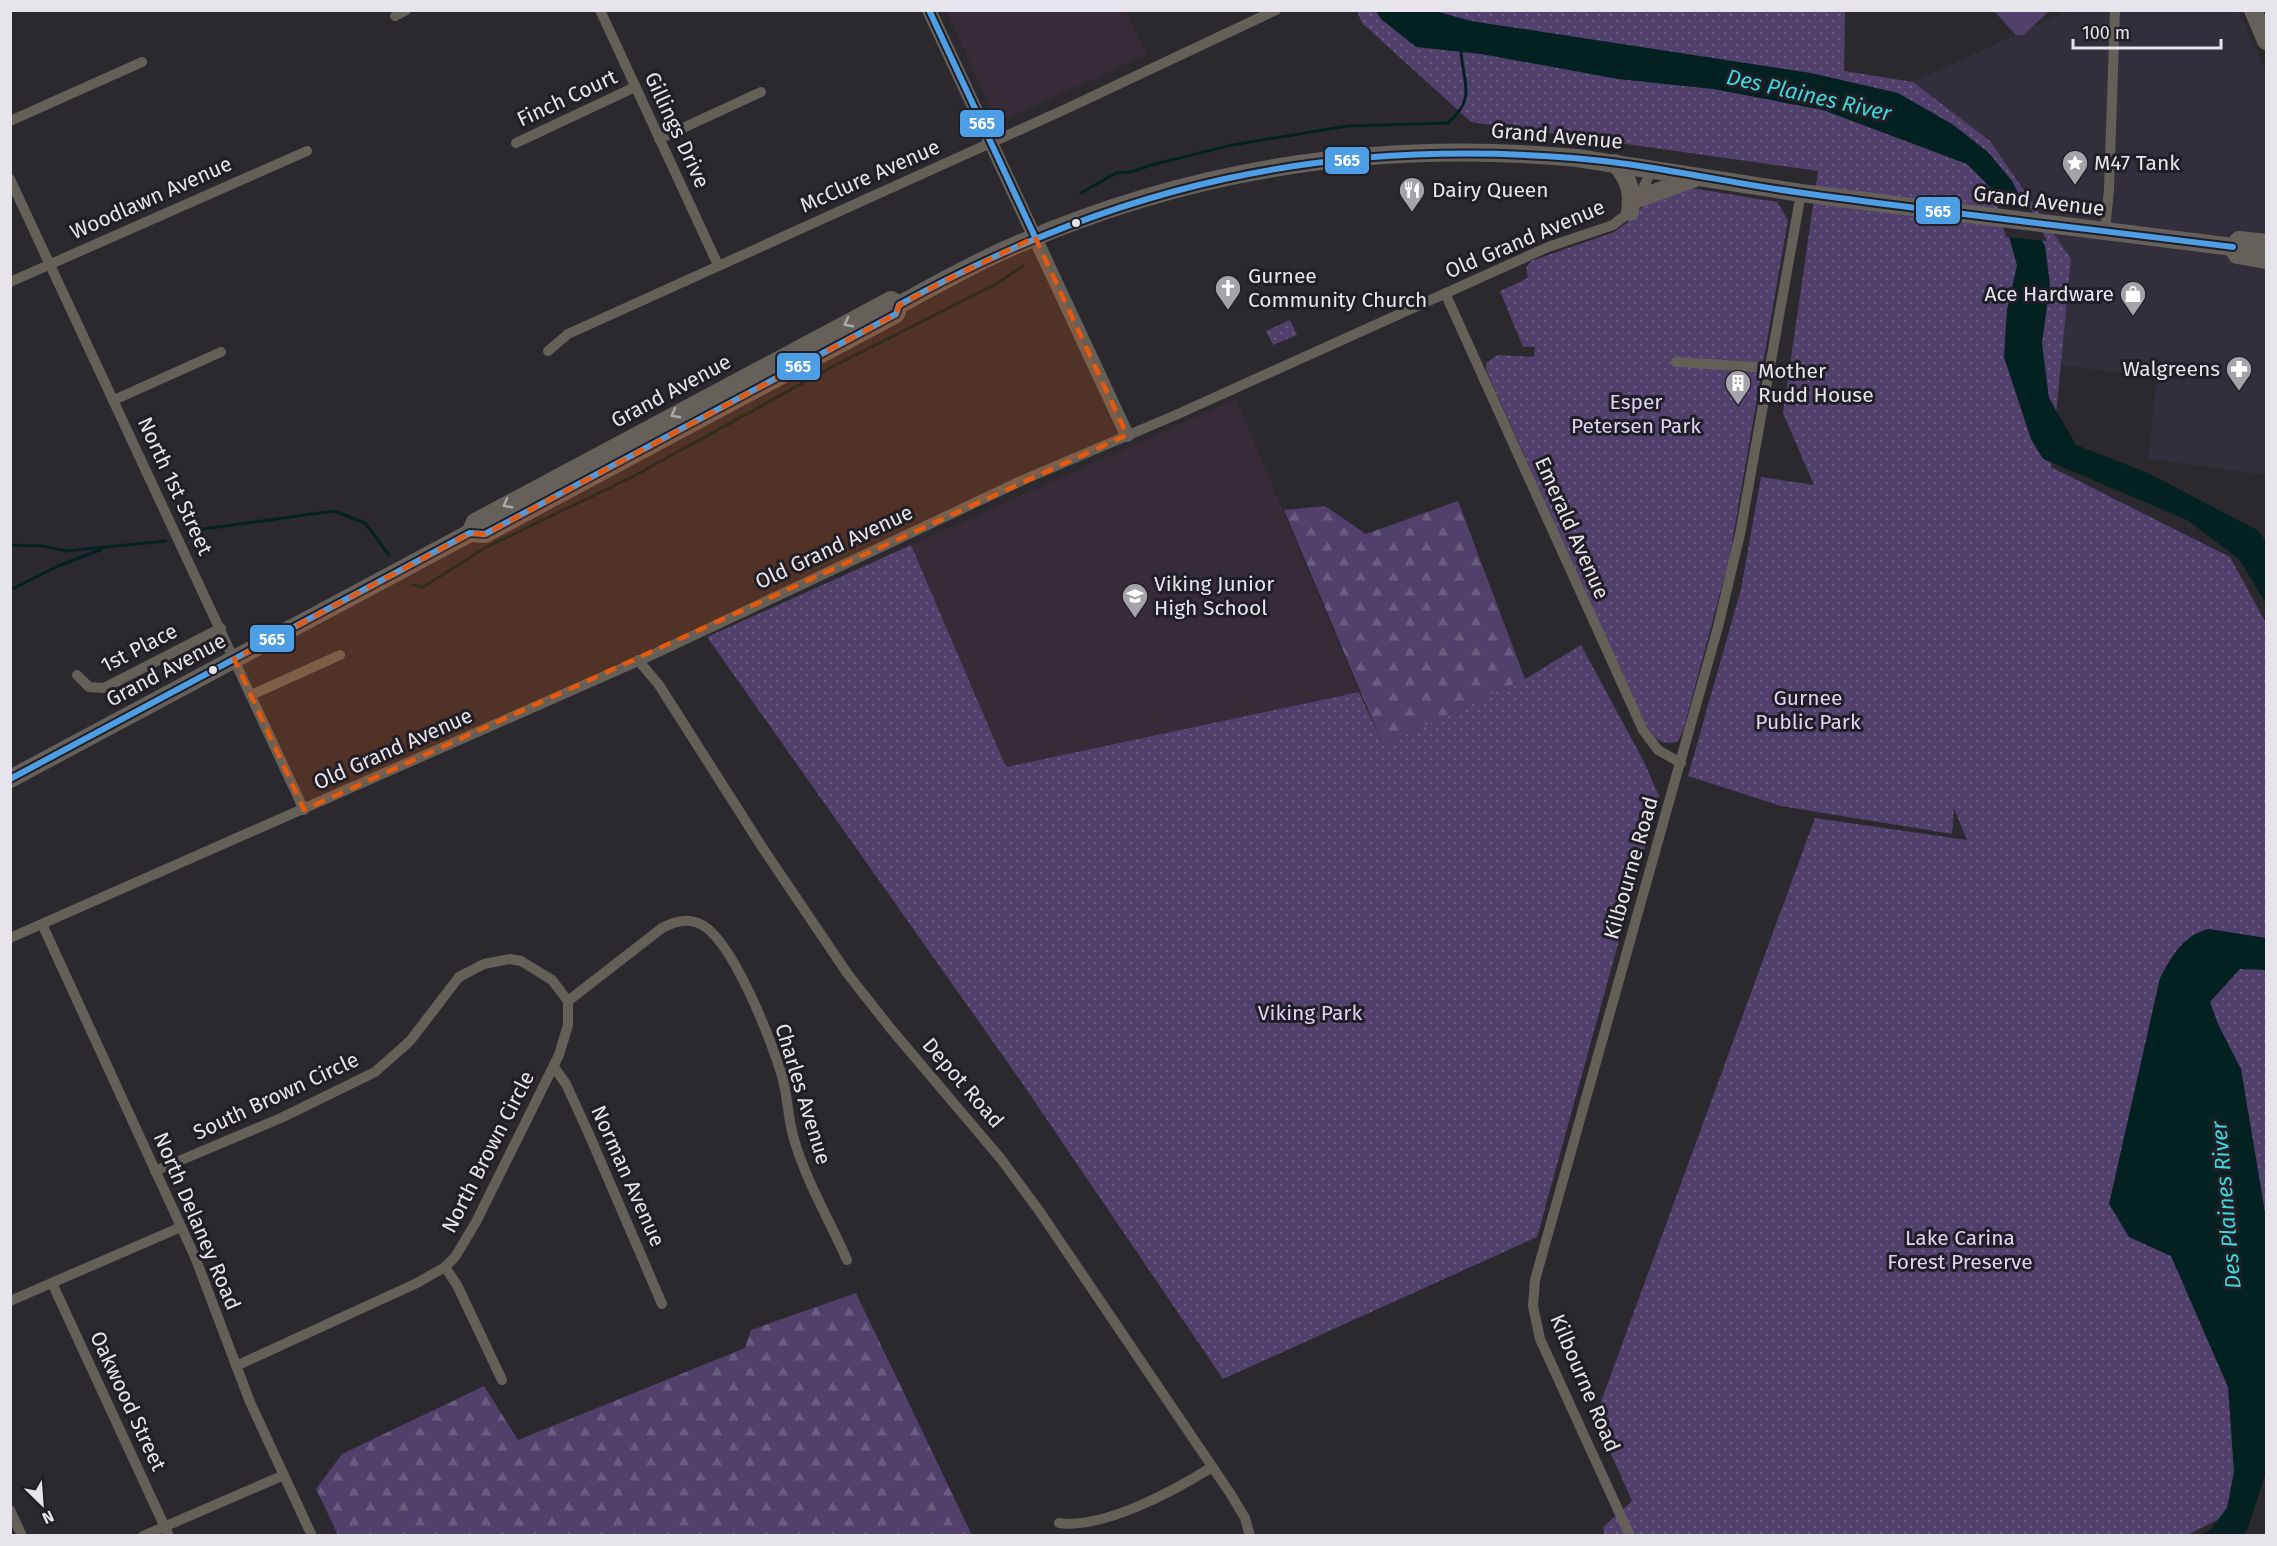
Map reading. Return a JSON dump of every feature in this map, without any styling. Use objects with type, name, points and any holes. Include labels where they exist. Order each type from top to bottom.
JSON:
[{"type":"main road","points":[[2253,10],[2266,40]]},
{"type":"main road","name":"Grand Avenue","points":[[10,779],[470,533],[475,522],[614,446],[891,300],[899,305],[1035,237],[1109,209],[1194,184],[1260,169],[1396,153],[1477,151],[1537,154],[1615,163],[1801,193],[2233,247]]},
{"type":"main road","points":[[1615,163],[1626,175],[1635,205],[1699,177]]},
{"type":"main road","name":"Grand Avenue","points":[[2233,247],[2239,240],[2266,243]]},
{"type":"main road","name":"Grand Avenue","points":[[2233,247],[2237,255],[2266,260]]},
{"type":"street","points":[[394,16],[406,10]]},
{"type":"street","name":"Gillings Drive","points":[[600,10],[718,265]]},
{"type":"street","points":[[929,10],[1127,435]]},
{"type":"street","name":"McClure Avenue","points":[[548,351],[568,334],[991,143],[1276,10]]},
{"type":"street","points":[[2105,231],[2109,189],[2115,10]]},
{"type":"street","points":[[10,121],[142,62]]},
{"type":"street","name":"Finch Court","points":[[516,143],[635,87]]},
{"type":"street","points":[[659,138],[761,92]]},
{"type":"street","name":"Woodlawn Avenue","points":[[10,282],[307,151]]},
{"type":"street","points":[[1635,205],[1652,170]]},
{"type":"street","name":"North 1st Street","points":[[10,179],[304,810]]},
{"type":"street","name":"Kilbourne Road","points":[[1630,1536],[1540,1339],[1533,1306],[1542,1248],[1681,763],[1740,534],[1801,193]]},
{"type":"street","name":"Old Grand Avenue","points":[[10,938],[304,810],[638,660],[1023,480],[1548,247],[1613,225],[1635,205]]},
{"type":"street","name":"Emerald Avenue","points":[[1445,293],[1643,730],[1658,750],[1681,763]]},
{"type":"street","points":[[114,400],[221,352]]},
{"type":"street","points":[[1676,362],[1771,368]]},
{"type":"street","name":"1st Place","points":[[77,675],[89,687],[104,688],[221,628]]},
{"type":"street","points":[[251,695],[340,655]]},
{"type":"street","name":"Depot Road","points":[[638,660],[659,686],[756,838],[847,973],[1008,1168],[1212,1467],[1245,1518],[1250,1536]]},
{"type":"street","name":"Charles Avenue","points":[[568,1001],[662,928],[673,923],[691,921],[699,923],[717,937],[743,982],[773,1049],[783,1081],[793,1138],[804,1167],[848,1260]]},
{"type":"street","name":"North Delaney Road","points":[[42,924],[181,1227],[236,1366],[312,1536]]},
{"type":"street","name":"South Brown Circle","points":[[155,1171],[281,1118],[375,1072],[410,1041],[449,987],[470,970],[484,964],[510,959],[521,961],[552,980],[568,1001]]},
{"type":"street","name":"North Brown Circle","points":[[236,1366],[417,1283],[445,1267],[455,1257],[476,1222],[554,1067],[568,1025],[568,1001]]},
{"type":"street","name":"Norman Avenue","points":[[554,1067],[566,1084],[588,1132],[662,1304]]},
{"type":"street","points":[[10,1301],[181,1227]]},
{"type":"street","points":[[445,1267],[457,1285],[502,1380]]},
{"type":"street","name":"Oakwood Street","points":[[52,1283],[167,1531]]},
{"type":"street","points":[[1059,1523],[1079,1525],[1104,1520],[1188,1483],[1212,1467]]},
{"type":"street","points":[[143,1536],[167,1531],[284,1475]]},
{"type":"street","points":[[10,1510],[22,1536]]},
{"type":"highlighted area","points":[[1035,237],[1127,435],[304,810],[234,659],[470,533],[485,534],[896,314],[899,305]]},
{"type":"shaded area","points":[[946,11],[1126,11],[1147,54],[998,123]]},
{"type":"shaded area","points":[[2068,11],[2238,11],[2266,72],[2266,475],[2148,459],[2157,378],[2056,364],[1990,141],[1913,82]]},
{"type":"shaded area","name":"Viking Junior High School","points":[[1236,399],[1359,692],[1006,767],[911,545]]},
{"type":"green space","name":"Lake Carina Forest Preserve","points":[[1357,11],[1845,11],[1844,71],[1913,82],[1990,141],[2071,259],[2051,467],[2230,557],[2266,623],[2266,1237],[2253,1502],[2187,1535],[1605,1535],[1603,1527],[1632,1501],[1595,1418],[1815,818],[1967,840],[1954,808],[1952,834],[1781,806],[1688,776],[1741,589],[1761,477],[1814,485],[1783,413],[1818,171],[1471,122],[1362,23]]},
{"type":"green space","points":[[1994,11],[2049,11],[2024,35],[2016,35]]},
{"type":"green space","name":"Esper Petersen Park","points":[[1685,187],[1777,202],[1788,220],[1729,560],[1683,731],[1678,741],[1670,743],[1657,739],[1637,706],[1486,370],[1486,363],[1498,355],[1534,357],[1535,347],[1523,347],[1500,291],[1528,278],[1526,268],[1531,261],[1614,232],[1631,220],[1644,205]]},
{"type":"green space","points":[[1290,320],[1297,335],[1273,345],[1266,331]]},
{"type":"green space","points":[[1458,501],[1525,679],[1383,745],[1284,510],[1325,506],[1366,534]]},
{"type":"green space","name":"Viking Park","points":[[911,545],[1006,767],[1359,692],[1383,745],[1525,679],[1581,645],[1643,760],[1659,796],[1537,1237],[1223,1379],[1020,1080],[707,637]]},
{"type":"green space","points":[[856,1293],[972,1535],[338,1535],[316,1489],[342,1454],[484,1386],[518,1440],[745,1348],[751,1330]]},
{"type":"water","name":"Des Plaines River","points":[[1376,11],[1435,11],[1471,21],[1811,73],[1898,93],[1952,124],[1988,152],[2012,181],[2045,246],[2050,284],[2042,343],[2049,398],[2076,445],[2148,473],[2259,531],[2266,542],[2266,604],[2239,559],[2187,520],[2043,459],[2031,439],[2004,357],[2007,310],[2017,265],[1997,194],[1967,164],[1823,110],[1713,89],[1618,79],[1481,54],[1416,47],[1381,19]]},
{"type":"water","name":"Des Plaines River","points":[[2209,929],[2266,938],[2266,970],[2240,969],[2210,1002],[2218,1024],[2241,1069],[2266,1218],[2265,1475],[2247,1531],[2242,1535],[2201,1535],[2211,1529],[2227,1508],[2234,1472],[2228,1387],[2171,1256],[2129,1237],[2109,1204],[2160,978],[2174,954],[2185,941]]},
{"type":"pier","points":[[1996,200],[2029,205],[2047,241],[2006,237]]},
{"type":"waterway","points":[[1081,193],[1116,173],[1131,172],[1232,145],[1348,126],[1448,123],[1457,114],[1466,97],[1461,49]]},
{"type":"waterway","points":[[413,585],[423,587],[485,548],[634,476],[832,367],[996,284],[1023,266]]},
{"type":"waterway","points":[[189,531],[334,511],[365,523],[389,555]]},
{"type":"waterway","points":[[10,545],[43,546],[66,551],[166,541]]},
{"type":"waterway","points":[[10,590],[58,566],[100,550]]},
{"type":"transit line","name":"565","points":[[929,10],[1035,237]]},
{"type":"transit line","name":"565","points":[[10,779],[470,533],[485,534],[896,314],[899,305],[980,263],[1061,229],[1142,200],[1224,179],[1308,164],[1394,156],[1482,154],[1573,158],[1631,165],[1774,189],[2233,247]]},
{"type":"place","name":"M47 Tank","points":[[2075,186]]},
{"type":"place","name":"Dairy Queen","points":[[1412,213]]},
{"type":"place","name":"Gurnee Community Church","points":[[1228,311]]},
{"type":"place","name":"Ace Hardware","points":[[2133,317]]},
{"type":"place","name":"Walgreens","points":[[2239,392]]},
{"type":"place","name":"Mother Rudd House","points":[[1738,406]]},
{"type":"place","name":"Viking Junior High School","points":[[1135,619]]},
{"type":"park label","name":"Gurnee Public Park","points":[[1808,710]]}]
